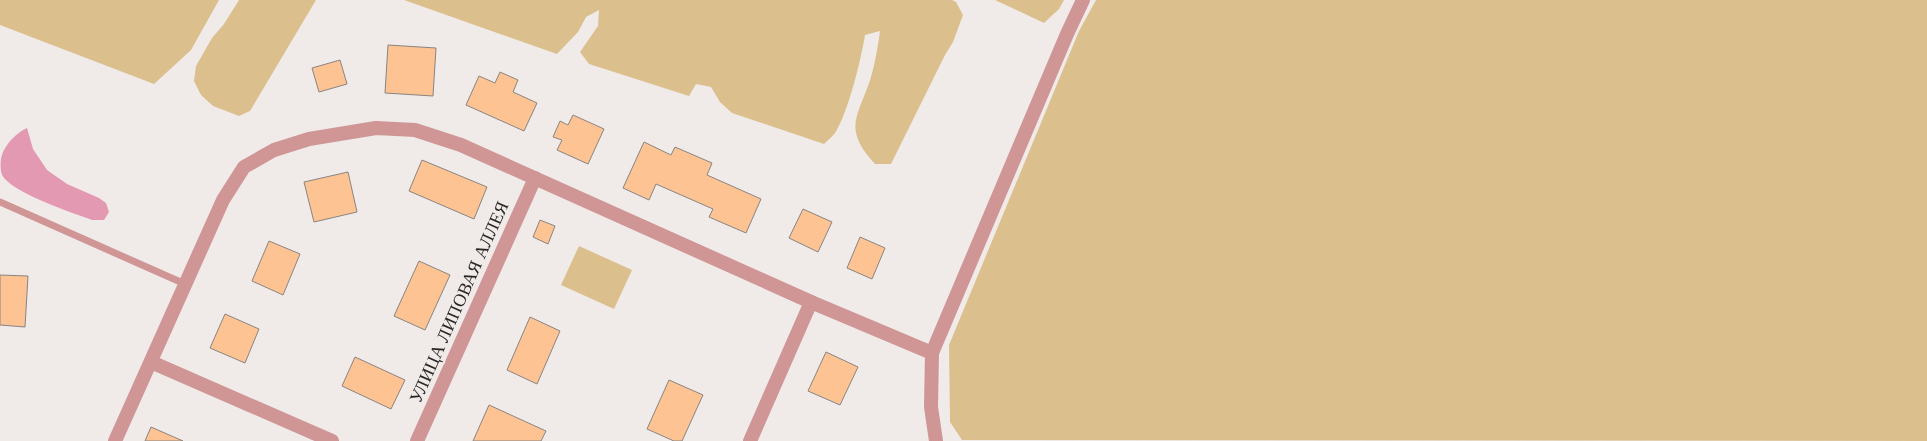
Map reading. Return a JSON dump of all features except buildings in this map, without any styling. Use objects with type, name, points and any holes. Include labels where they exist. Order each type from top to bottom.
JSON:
[{"type":"street","points":[[936,441],[931,407],[932,353],[1083,0]]},
{"type":"street","points":[[115,441],[223,200],[244,168],[274,150],[309,139],[376,128],[415,130],[461,145],[811,302],[932,353]]},
{"type":"street","name":"УЛИЦА ЛИПОВАЯ АЛЛЕЯ","points":[[417,441],[535,178]]},
{"type":"street","points":[[750,441],[811,302]]},
{"type":"street","points":[[151,362],[332,441]]},
{"type":"lane","points":[[0,202],[185,284]]},
{"type":"shaded area","points":[[0,0],[219,0],[191,50],[154,84],[0,25]]},
{"type":"shaded area","points":[[239,0],[316,0],[250,111],[239,116],[213,106],[201,95],[194,81],[196,66],[212,38],[224,24]]},
{"type":"shaded area","points":[[404,0],[952,0],[956,2],[963,15],[953,42],[891,164],[875,164],[858,140],[856,121],[872,72],[880,31],[865,35],[845,113],[835,133],[824,144],[732,113],[720,102],[711,87],[696,84],[689,96],[589,64],[580,52],[598,26],[599,10],[586,17],[578,32],[557,54]]},
{"type":"shaded area","points":[[995,0],[1064,0],[1059,9],[1044,23]]},
{"type":"shaded area","points":[[1096,0],[1927,0],[1927,441],[962,440],[950,422],[949,345],[1079,31]]},
{"type":"shaded area","points":[[27,128],[33,149],[47,170],[67,184],[106,203],[109,212],[104,220],[92,220],[29,195],[8,182],[2,175],[1,158],[3,152],[19,132]]},
{"type":"shaded area","points":[[579,246],[632,270],[614,309],[561,285]]}]
